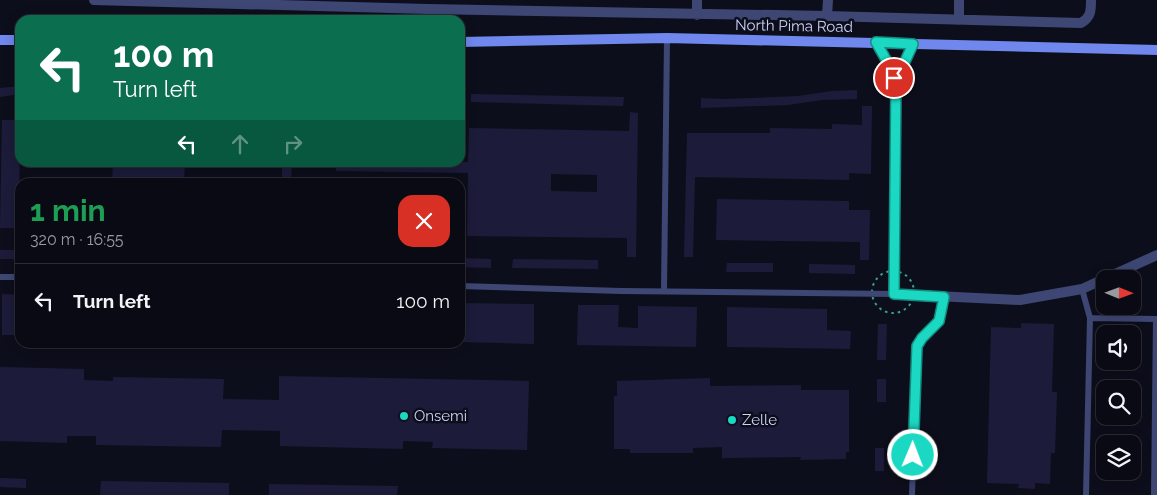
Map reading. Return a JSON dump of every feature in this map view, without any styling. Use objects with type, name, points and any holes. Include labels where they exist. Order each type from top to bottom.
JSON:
[{"type":"main road","name":"North Pima Road","points":[[465,42],[667,38],[1157,50]]},
{"type":"main road","points":[[0,40],[15,40]]},
{"type":"street","points":[[94,0],[427,5],[697,15],[827,16],[1081,23],[1089,18],[1091,0]]},
{"type":"street","points":[[563,0],[563,11]]},
{"type":"street","points":[[697,0],[697,15]]},
{"type":"street","points":[[827,16],[828,0]]},
{"type":"street","points":[[959,0],[959,20]]},
{"type":"street","points":[[876,42],[896,81]]},
{"type":"street","points":[[913,44],[896,81],[894,294],[1020,300],[1082,289],[1157,255]]},
{"type":"lane","points":[[664,291],[667,38]]},
{"type":"lane","points":[[0,277],[15,277]]},
{"type":"lane","points":[[465,286],[894,294]]},
{"type":"lane","points":[[1082,289],[1090,318],[1086,495]]},
{"type":"lane","points":[[912,495],[917,346],[922,338],[939,321],[944,297]]},
{"type":"lane","points":[[1090,318],[1156,319],[1154,495]]},
{"type":"building","points":[[15,86],[15,95],[0,97],[0,88]]},
{"type":"building","points":[[857,90],[857,99],[822,100],[788,105],[701,108],[701,98],[798,96],[832,91]]},
{"type":"building","points":[[471,94],[624,97],[623,106],[471,102]]},
{"type":"building","points":[[862,106],[872,106],[871,174],[849,173],[849,180],[695,177],[693,257],[684,257],[687,133],[770,133],[770,128],[832,129],[832,124],[862,125]]},
{"type":"building","points":[[630,112],[638,113],[636,257],[627,257],[627,238],[467,236],[468,173],[336,171],[336,167],[465,167],[465,162],[468,162],[469,128],[629,131]],"holes":[[[551,174],[597,175],[597,192],[551,191]]]},
{"type":"building","points":[[2,120],[15,120],[15,167],[20,167],[19,178],[15,178],[15,228],[0,228]]},
{"type":"building","points":[[113,167],[185,167],[184,178],[112,178]]},
{"type":"building","points":[[282,167],[292,167],[291,178],[282,178]]},
{"type":"building","points":[[717,199],[849,201],[849,210],[870,210],[869,260],[860,260],[860,242],[716,240]]},
{"type":"building","points":[[0,250],[15,250],[15,259],[0,259]]},
{"type":"building","points":[[465,258],[491,259],[491,268],[465,267]]},
{"type":"building","points":[[513,259],[598,260],[598,269],[512,268]]},
{"type":"building","points":[[727,263],[773,263],[773,272],[726,272]]},
{"type":"building","points":[[809,264],[855,265],[855,274],[809,273]]},
{"type":"building","points":[[2,294],[15,295],[15,335],[2,335]]},
{"type":"building","points":[[465,303],[534,304],[534,344],[465,342]]},
{"type":"building","points":[[578,305],[619,305],[618,327],[638,328],[638,306],[697,307],[696,347],[577,345]]},
{"type":"building","points":[[727,307],[827,309],[827,330],[851,331],[850,349],[727,347]]},
{"type":"building","points":[[1021,323],[1054,324],[1052,392],[1057,392],[1055,453],[1051,453],[1050,484],[1035,483],[1035,489],[1018,488],[1019,484],[987,483],[991,327],[1021,328]]},
{"type":"building","points":[[878,324],[887,324],[886,360],[877,360]]},
{"type":"building","points":[[0,367],[84,369],[84,380],[113,381],[113,377],[224,379],[223,399],[279,400],[279,376],[529,381],[527,450],[432,448],[433,442],[403,441],[403,449],[280,446],[280,431],[222,430],[221,447],[96,445],[96,436],[67,436],[67,443],[0,441]]},
{"type":"building","name":"Zelle","points":[[710,378],[710,386],[801,385],[801,390],[849,390],[849,452],[846,452],[846,459],[800,460],[801,457],[722,458],[722,447],[693,448],[693,453],[630,453],[630,449],[614,449],[614,396],[617,396],[617,381]]},
{"type":"building","points":[[877,379],[886,379],[886,402],[877,402]]},
{"type":"building","points":[[875,448],[884,448],[884,471],[875,471]]},
{"type":"building","points":[[0,478],[26,479],[26,488],[0,487]]},
{"type":"building","points":[[101,481],[229,483],[229,495],[100,495]]},
{"type":"building","points":[[269,484],[398,486],[397,495],[269,495]]},
{"type":"place","name":"Onsemi","points":[[404,416]]},
{"type":"place","name":"Zelle","points":[[732,420]]},
{"type":"route","points":[[894,78],[876,42],[913,44],[896,81],[894,294],[944,297],[939,321],[922,338],[917,346],[915,356],[913,455]]}]
